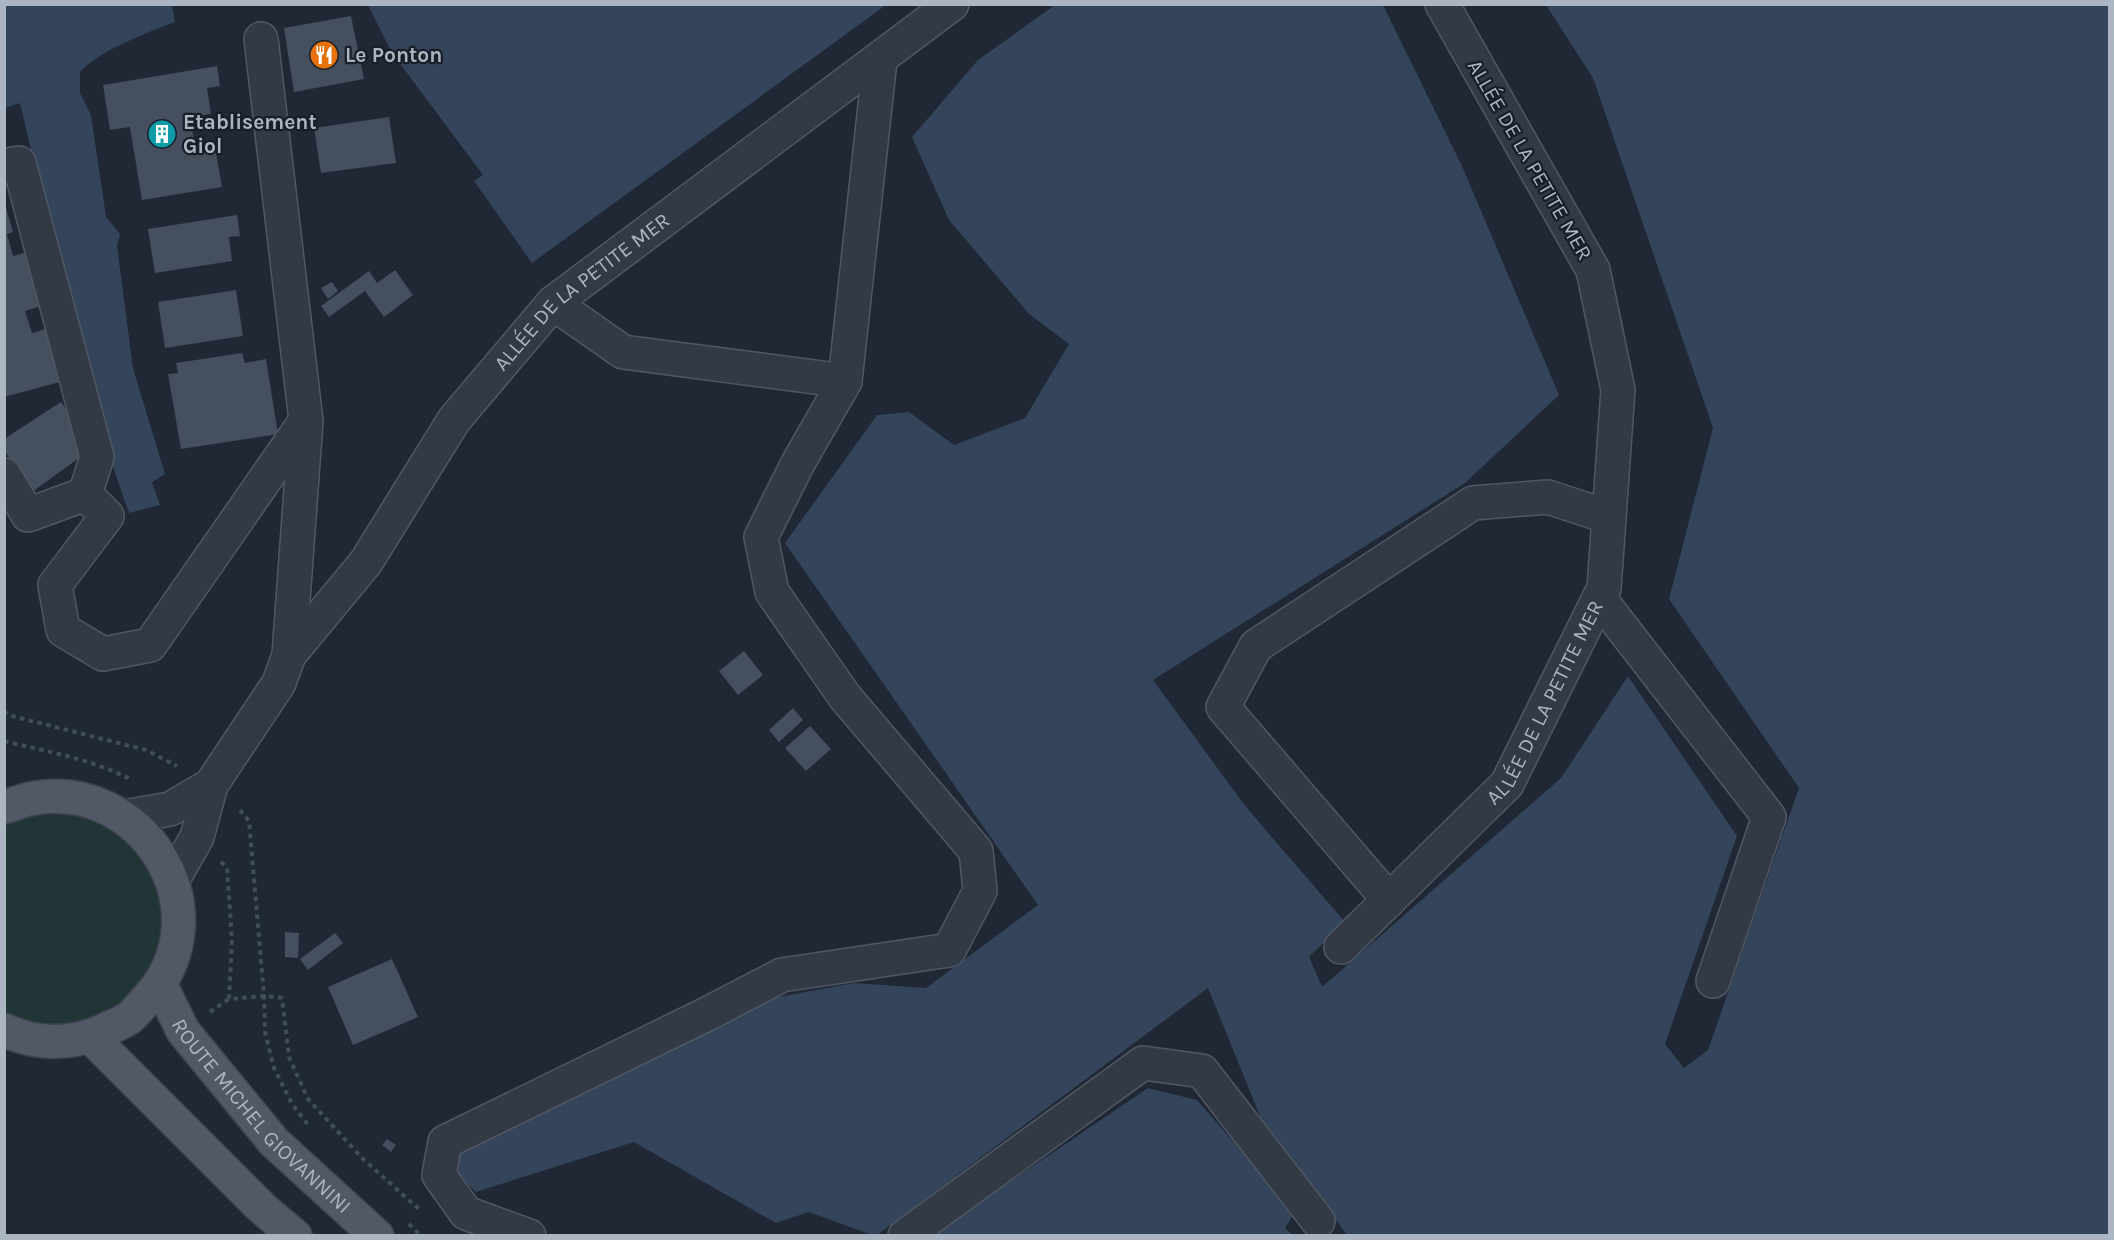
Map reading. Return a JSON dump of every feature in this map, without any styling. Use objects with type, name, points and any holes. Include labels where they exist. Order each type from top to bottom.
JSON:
[{"type":"main road","points":[[4,1030],[20,1037],[56,1042],[91,1037],[131,1017],[160,984],[172,960],[178,934],[178,907],[172,881],[155,849],[144,835],[124,817],[102,806],[78,799],[54,796],[13,796]]},
{"type":"main road","name":"ROUTE MICHEL GIOVANNINI","points":[[160,984],[183,1031],[274,1143],[391,1228]]},
{"type":"main road","points":[[91,1037],[262,1208],[295,1236]]},
{"type":"lane","name":"ALLÉE DE LA PETITE MER","points":[[289,655],[366,562],[454,420],[553,303],[952,4]]},
{"type":"lane","name":"ALLÉE DE LA PETITE MER","points":[[1341,947],[1507,784],[1604,588],[1618,390],[1593,270],[1442,4]]},
{"type":"lane","name":"ALLÉE DE LA PETITE MER","points":[[198,777],[279,683],[289,655],[306,421],[261,39]]},
{"type":"lane","points":[[529,1236],[466,1214],[439,1175],[445,1142],[782,975],[949,950],[980,891],[976,851],[845,697],[772,592],[761,537],[798,463],[845,381],[880,60]]},
{"type":"lane","points":[[4,166],[18,163],[97,457],[85,494]]},
{"type":"lane","points":[[553,303],[623,352],[845,381]]},
{"type":"lane","points":[[85,494],[107,516],[55,585],[63,630],[103,654],[150,645],[306,421]]},
{"type":"lane","points":[[4,475],[28,515],[85,494]]},
{"type":"lane","points":[[1389,900],[1223,706],[1256,646],[1473,503],[1548,497],[1609,517]]},
{"type":"lane","points":[[1599,598],[1769,817],[1713,981]]},
{"type":"lane","points":[[124,817],[170,809],[198,777]]},
{"type":"lane","points":[[172,881],[197,837],[198,777]]},
{"type":"lane","points":[[905,1236],[1143,1063],[1202,1071],[1318,1221]]},
{"type":"path","points":[[4,711],[8,715],[146,750],[198,777]]},
{"type":"path","points":[[238,808],[249,821],[265,1032],[274,1068],[292,1104],[314,1131]]},
{"type":"path","points":[[197,837],[227,868],[232,939],[229,999],[264,996],[282,998],[289,1057],[308,1099],[361,1157],[422,1212]]},
{"type":"path","points":[[391,1228],[421,1236]]},
{"type":"shaded area","points":[[54,796],[161,856],[172,960],[91,1037],[5,1030],[5,807]]},
{"type":"water","points":[[5,5],[172,5],[175,22],[111,50],[88,64],[80,72],[80,93],[91,115],[106,217],[120,234],[117,246],[133,368],[165,474],[152,482],[160,505],[129,513],[96,412],[69,310],[20,103],[5,108]]},
{"type":"water","points":[[368,5],[886,5],[532,263],[474,181],[483,175],[392,53]]},
{"type":"water","points":[[1055,5],[1383,5],[1462,166],[1559,395],[1465,483],[1153,680],[1246,807],[1345,922],[1309,957],[1322,987],[1561,778],[1628,676],[1737,836],[1665,1044],[1684,1068],[1708,1050],[1799,788],[1669,599],[1713,428],[1593,78],[1546,5],[2109,5],[2109,1235],[1347,1235],[1262,1121],[1208,988],[877,1235],[809,1212],[776,1223],[634,1142],[476,1192],[456,1173],[460,1149],[746,1003],[854,983],[926,988],[1038,905],[785,543],[877,415],[909,412],[954,445],[1025,418],[1069,344],[1029,314],[949,220],[912,137],[978,60]]},
{"type":"water","points":[[1148,1088],[1197,1100],[1295,1212],[1285,1228],[1293,1235],[930,1236]]},
{"type":"building","points":[[351,16],[364,79],[294,92],[284,28]]},
{"type":"building","name":"Etablisement Giol","points":[[217,66],[220,86],[207,88],[211,114],[190,117],[195,145],[214,142],[222,187],[142,200],[130,127],[110,130],[103,85]]},
{"type":"building","points":[[389,117],[396,163],[321,173],[314,128]]},
{"type":"building","points":[[4,201],[13,232],[7,234],[13,256],[27,252],[41,306],[25,311],[32,333],[49,328],[64,381],[4,397]]},
{"type":"building","points":[[237,215],[240,236],[229,237],[232,261],[155,273],[148,229]]},
{"type":"building","points":[[395,270],[413,295],[384,317],[365,291],[329,317],[321,306],[369,271],[377,283]]},
{"type":"building","points":[[332,282],[338,291],[328,299],[321,288]]},
{"type":"building","points":[[236,290],[243,336],[165,348],[158,302]]},
{"type":"building","points":[[242,353],[245,363],[266,359],[278,434],[181,449],[168,374],[178,373],[176,363]]},
{"type":"building","points":[[61,402],[93,448],[32,492],[4,450],[4,439]]},
{"type":"building","points":[[744,651],[763,675],[738,695],[719,671]]},
{"type":"building","points":[[793,708],[803,720],[779,742],[769,730]]},
{"type":"building","points":[[810,726],[831,749],[806,771],[785,748]]},
{"type":"building","points":[[285,932],[299,933],[298,958],[285,957]]},
{"type":"building","points":[[335,933],[343,943],[308,970],[300,959]]},
{"type":"building","points":[[392,959],[418,1017],[353,1045],[328,987]]},
{"type":"building","points":[[387,1139],[396,1145],[391,1152],[382,1145]]},
{"type":"place","name":"Le Ponton","points":[[324,55]]},
{"type":"place","name":"Etablisement Giol","points":[[162,134]]}]
